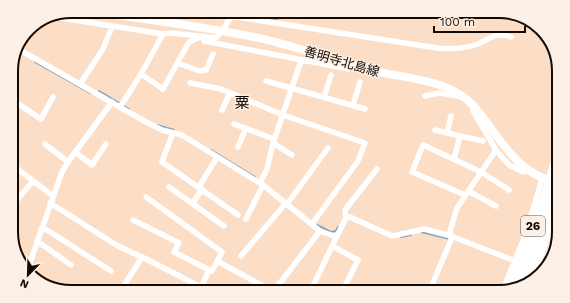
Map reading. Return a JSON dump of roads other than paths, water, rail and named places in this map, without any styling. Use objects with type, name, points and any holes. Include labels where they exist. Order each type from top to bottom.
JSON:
[{"type":"highway","name":"26","points":[[516,282],[552,186]]},
{"type":"highway","name":"26","points":[[534,272],[552,222]]},
{"type":"main road","name":"善明寺北島線","points":[[135,18],[222,31],[313,52],[353,64],[441,86],[465,97],[514,159],[542,180],[552,182]]},
{"type":"street","points":[[63,18],[163,34],[172,33],[216,38],[230,18]]},
{"type":"street","points":[[243,18],[437,48],[453,49],[475,45],[496,35],[502,34],[511,37]]},
{"type":"street","points":[[80,84],[103,49],[112,27]]},
{"type":"street","points":[[121,105],[141,74],[163,34]]},
{"type":"street","points":[[202,36],[204,41],[301,61],[349,69],[353,64]]},
{"type":"street","points":[[141,74],[163,89],[189,42],[202,36]]},
{"type":"street","points":[[23,51],[112,102],[121,105],[146,122],[182,135],[217,157],[262,182],[313,223],[320,231],[334,236],[338,234]]},
{"type":"street","points":[[177,63],[200,71],[206,70],[213,54]]},
{"type":"street","points":[[246,219],[267,169],[273,141],[301,61]]},
{"type":"street","points":[[324,97],[331,75]]},
{"type":"street","points":[[266,81],[364,109]]},
{"type":"street","points":[[353,105],[360,82]]},
{"type":"street","points":[[190,83],[221,89],[283,115],[365,143],[358,161],[313,223]]},
{"type":"street","points":[[222,110],[230,93]]},
{"type":"street","points":[[425,96],[439,93],[465,97]]},
{"type":"street","points":[[18,104],[41,119],[53,96]]},
{"type":"street","points":[[32,255],[50,203],[68,162],[112,102]]},
{"type":"street","points":[[472,104],[473,111],[496,150],[509,165],[523,172],[527,170]]},
{"type":"street","points":[[447,133],[451,116]]},
{"type":"street","points":[[234,124],[273,141],[292,155]]},
{"type":"street","points":[[238,147],[246,128]]},
{"type":"street","points":[[435,130],[483,141]]},
{"type":"street","points":[[173,133],[162,162],[238,215]]},
{"type":"street","points":[[454,159],[460,136]]},
{"type":"street","points":[[45,144],[68,162]]},
{"type":"street","points":[[75,152],[92,164],[106,144]]},
{"type":"street","points":[[496,206],[412,172],[423,145],[481,172],[509,190]]},
{"type":"street","points":[[241,256],[288,203],[328,148]]},
{"type":"street","points":[[432,285],[451,238],[450,232],[458,208],[466,193],[496,150]]},
{"type":"street","points":[[193,204],[217,157]]},
{"type":"street","points":[[18,169],[53,196]]},
{"type":"street","points":[[313,285],[346,216],[345,210],[377,169]]},
{"type":"street","points":[[505,285],[515,261],[542,180]]},
{"type":"street","points":[[18,200],[33,181]]},
{"type":"street","points":[[169,187],[224,226]]},
{"type":"street","points":[[146,197],[222,252],[212,271],[209,270],[202,285]]},
{"type":"street","points":[[50,203],[118,246],[142,257],[191,285]]},
{"type":"street","points":[[346,216],[395,235],[424,229],[515,261],[530,275]]},
{"type":"street","points":[[133,220],[179,243],[174,252],[209,270]]},
{"type":"street","points":[[41,229],[48,230],[111,271]]},
{"type":"street","points":[[279,285],[320,231]]},
{"type":"street","points":[[37,241],[71,265]]},
{"type":"street","points":[[332,246],[358,260],[346,285]]},
{"type":"street","points":[[124,285],[142,257]]},
{"type":"street","points":[[217,261],[261,285]]},
{"type":"waterway","points":[[35,62],[90,93]]},
{"type":"waterway","points":[[98,92],[99,91],[129,109]]},
{"type":"waterway","points":[[157,125],[174,130]]},
{"type":"waterway","points":[[211,150],[255,177]]},
{"type":"waterway","points":[[317,225],[331,232],[336,231],[338,227]]},
{"type":"waterway","points":[[421,232],[450,239]]},
{"type":"waterway","points":[[401,237],[411,235]]},
{"type":"district","name":"粟","points":[[242,103]]}]
